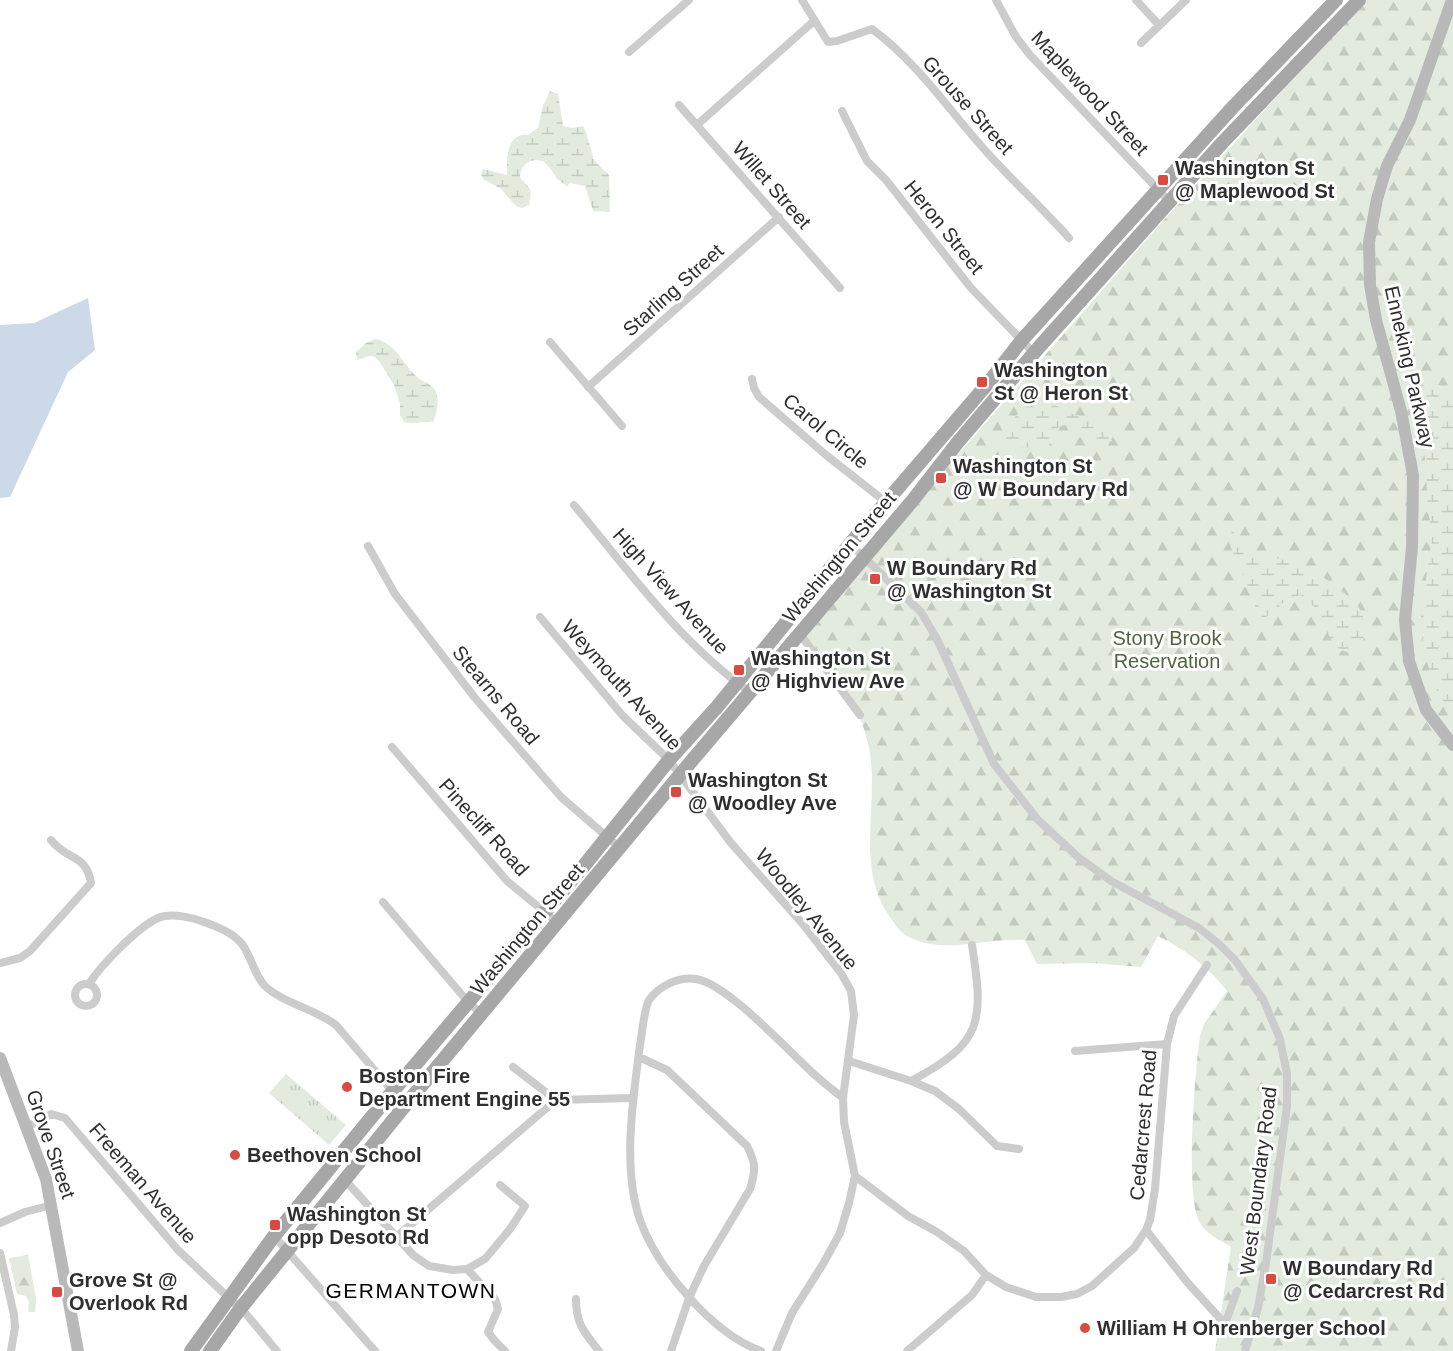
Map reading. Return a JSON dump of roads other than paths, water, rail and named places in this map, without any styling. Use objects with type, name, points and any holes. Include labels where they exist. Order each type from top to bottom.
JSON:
[{"type":"main road","name":"Washington Street","points":[[191,1351],[274,1236],[393,1091],[543,911],[583,867],[669,760],[737,683],[850,544],[887,503],[1022,340],[1233,107],[1336,0]]},
{"type":"main road","name":"Washington Street","points":[[210,1351],[240,1309],[405,1106],[1034,353],[1222,144],[1359,0]]},
{"type":"main road","name":"Enneking Parkway","points":[[1452,0],[1410,120],[1387,166],[1377,199],[1369,242],[1370,285],[1376,320],[1401,411],[1413,475],[1412,547],[1405,620],[1407,653],[1426,710],[1453,745]]},
{"type":"main road","name":"Grove Street","points":[[0,1058],[3,1075],[27,1127],[43,1170],[52,1205],[78,1351]]},
{"type":"street","points":[[629,52],[689,0]]},
{"type":"street","points":[[698,124],[814,21],[802,0]]},
{"type":"street","name":"Maplewood Street","points":[[996,0],[1016,37],[1030,55],[1170,202]]},
{"type":"street","points":[[1136,0],[1159,25]]},
{"type":"street","points":[[1141,43],[1186,0]]},
{"type":"street","name":"Grouse Street","points":[[814,21],[828,42],[872,29],[880,35],[918,72],[995,161],[1069,238]]},
{"type":"street","name":"Willet Street","points":[[679,105],[840,288]]},
{"type":"street","name":"Heron Street","points":[[842,111],[867,161],[886,180],[971,288],[1034,353]]},
{"type":"street","name":"Starling Street","points":[[588,387],[779,217]]},
{"type":"street","points":[[550,342],[622,426]]},
{"type":"street","name":"Carol Circle","points":[[752,379],[759,397],[826,455],[887,503]]},
{"type":"street","name":"High View Avenue","points":[[574,505],[701,654],[750,692]]},
{"type":"street","name":"West Boundary Road","points":[[850,544],[921,612],[937,639],[994,764],[1038,820],[1078,858],[1112,881],[1199,928],[1235,960],[1263,999],[1280,1039],[1287,1074],[1287,1106],[1266,1263],[1258,1308],[1245,1351]]},
{"type":"street","name":"Stearns Road","points":[[368,546],[395,594],[475,698],[561,797],[620,848]]},
{"type":"street","name":"Weymouth Avenue","points":[[540,617],[623,716],[669,760],[679,776]]},
{"type":"street","points":[[800,634],[860,715]]},
{"type":"street","name":"Pinecliff Road","points":[[392,747],[507,881],[558,923]]},
{"type":"street","name":"Woodley Avenue","points":[[679,776],[731,843],[802,923],[841,973],[851,991],[854,1015],[843,1098],[844,1122],[855,1176],[840,1233],[792,1313],[776,1351]]},
{"type":"street","points":[[0,963],[20,958],[30,951],[91,883],[86,865],[58,848],[51,840]]},
{"type":"street","points":[[383,902],[468,1002],[482,1014]]},
{"type":"street","points":[[88,984],[97,972],[141,929],[159,917],[173,915],[199,920],[226,930],[242,944],[263,984],[283,998],[324,1016],[336,1024],[405,1106]]},
{"type":"street","points":[[911,1081],[940,1066],[962,1047],[974,1028],[978,1004],[972,945]]},
{"type":"street","name":"Cedarcrest Road","points":[[855,1176],[908,1216],[937,1232],[964,1251],[986,1275],[1006,1287],[1036,1297],[1061,1297],[1077,1294],[1092,1286],[1134,1248],[1150,1220],[1155,1189],[1167,1044],[1174,1016],[1207,965]]},
{"type":"street","points":[[760,1351],[719,1327],[689,1298],[660,1259],[640,1220],[634,1190],[631,1152],[632,1098],[648,1001],[664,986],[684,978],[698,979],[715,986],[766,1027],[815,1076],[843,1098]]},
{"type":"street","points":[[1075,1051],[1167,1044]]},
{"type":"street","points":[[639,1057],[667,1071],[747,1146],[755,1161],[750,1189],[704,1266],[689,1298],[671,1351]]},
{"type":"street","points":[[849,1061],[935,1091],[960,1109],[998,1146],[1018,1149]]},
{"type":"street","points":[[513,1067],[556,1100]]},
{"type":"street","points":[[396,1236],[556,1100],[632,1098]]},
{"type":"street","name":"Freeman Avenue","points":[[27,1127],[51,1114],[65,1118],[178,1250],[240,1309],[277,1351]]},
{"type":"street","points":[[345,1180],[413,1255],[429,1266],[453,1270],[467,1269],[485,1259],[510,1229],[525,1206],[500,1185]]},
{"type":"street","points":[[0,1223],[25,1212],[52,1205]]},
{"type":"street","name":"West Boundary Road","points":[[1146,1230],[1187,1282],[1225,1324],[1237,1291]]},
{"type":"street","points":[[274,1236],[375,1351]]},
{"type":"street","points":[[0,1253],[14,1315],[15,1327],[11,1351]]},
{"type":"street","points":[[467,1269],[495,1299],[498,1309],[488,1332],[505,1351]]},
{"type":"street","points":[[907,1351],[972,1295],[986,1275]]},
{"type":"street","points":[[576,1299],[576,1317],[587,1337],[599,1351]]},
{"type":"water","points":[[88,298],[95,350],[68,372],[10,497],[0,498],[0,325],[34,323]]},
{"type":"place","name":"Washington St @ Maplewood St","points":[[1163,180]]},
{"type":"place","name":"Washington St @ Heron St","points":[[982,382]]},
{"type":"place","name":"Washington St @ W Boundary Rd","points":[[941,478]]},
{"type":"place","name":"W Boundary Rd @ Washington St","points":[[875,579]]},
{"type":"place","name":"Washington St @ Highview Ave","points":[[739,670]]},
{"type":"place","name":"Washington St @ Woodley Ave","points":[[676,792]]},
{"type":"place","name":"Boston Fire Department Engine 55","points":[[347,1087]]},
{"type":"place","name":"Beethoven School","points":[[235,1155]]},
{"type":"place","name":"Washington St opp Desoto Rd","points":[[275,1225]]},
{"type":"place","name":"W Boundary Rd @ Cedarcrest Rd","points":[[1271,1279]]},
{"type":"place","name":"Grove St @ Overlook Rd","points":[[57,1292]]},
{"type":"place","name":"William H Ohrenberger School","points":[[1085,1328]]},
{"type":"district","name":"GERMANTOWN","points":[[411,1291]]},
{"type":"park label","name":"Stony Brook Reservation","points":[[1167,650]]}]
